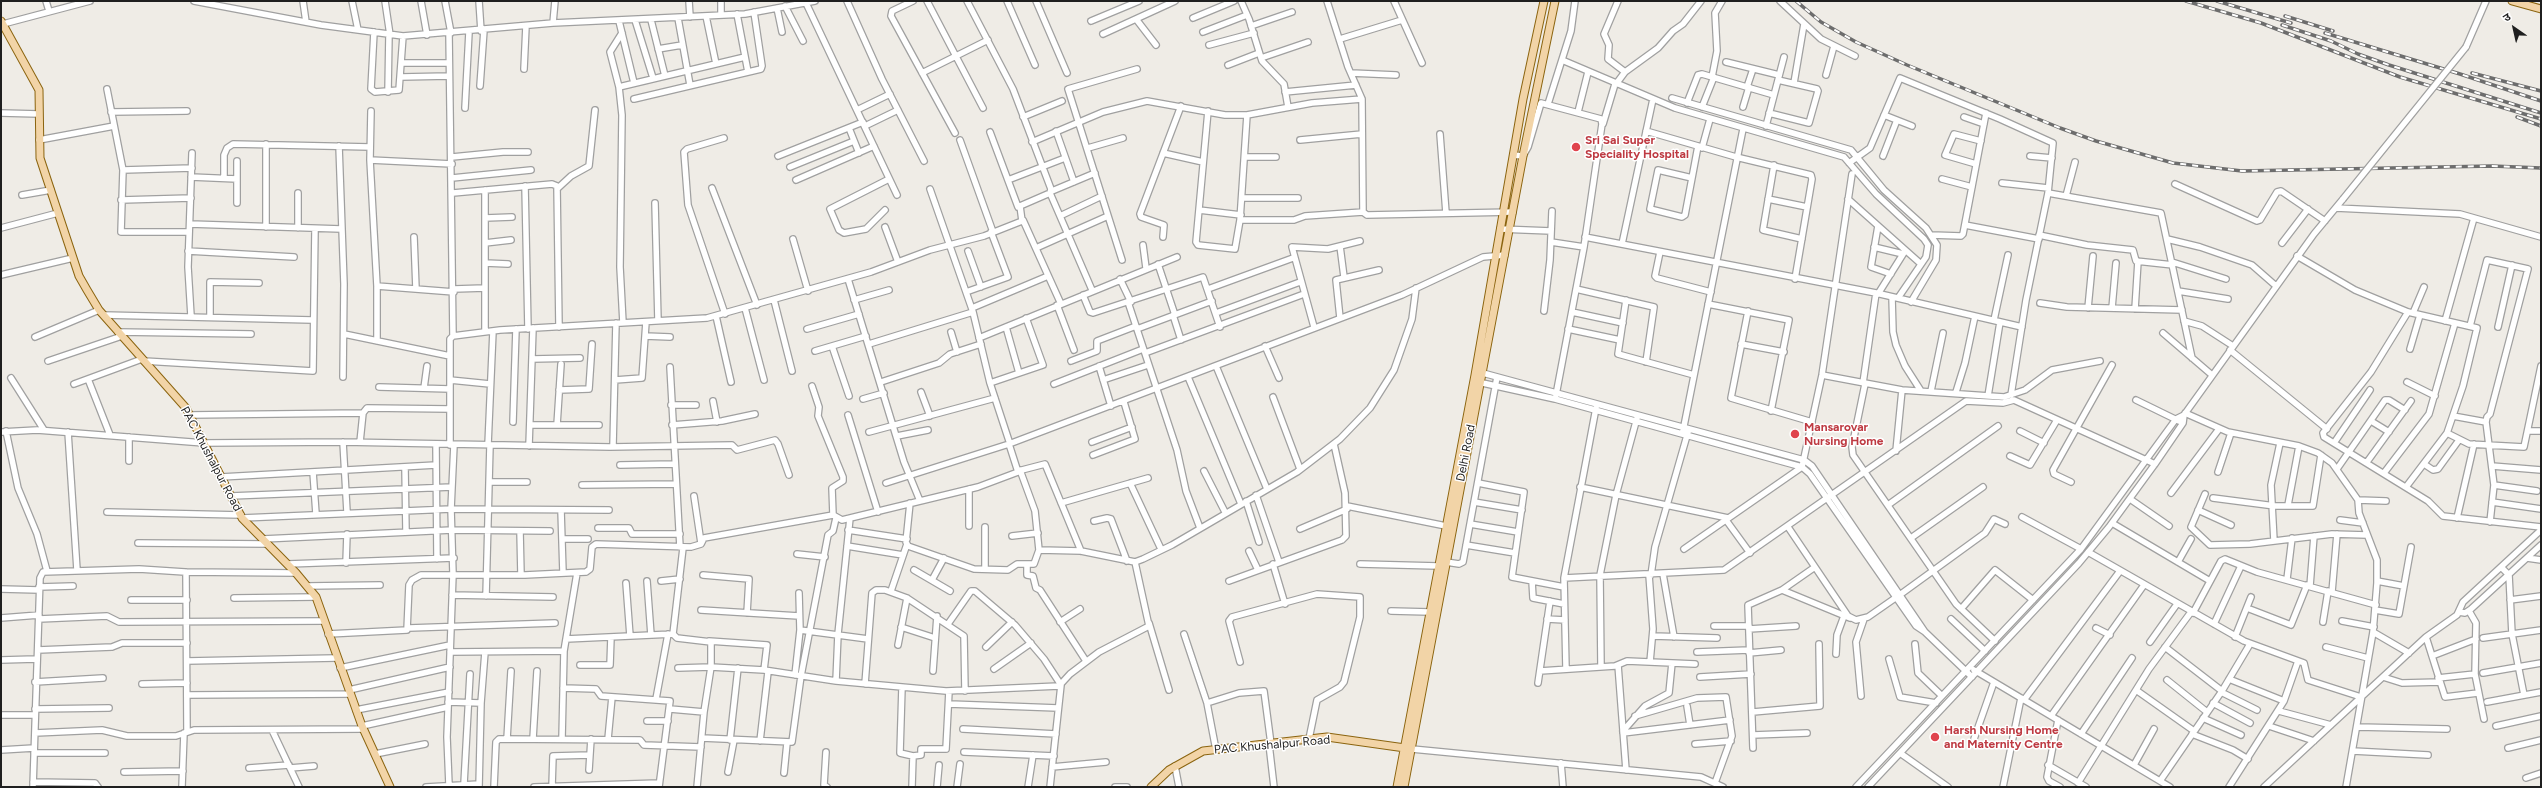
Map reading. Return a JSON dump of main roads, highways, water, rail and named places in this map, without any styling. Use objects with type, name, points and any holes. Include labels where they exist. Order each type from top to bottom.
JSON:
[{"type":"main road","points":[[1479,372],[1496,254],[1520,113],[1544,1]]},
{"type":"main road","points":[[1397,787],[1408,749],[1430,612],[1446,526],[1505,255],[1530,119],[1555,1]]},
{"type":"main road","points":[[2512,1],[2541,9]]},
{"type":"main road","name":"PAC Khushalpur Road","points":[[2,22],[39,90],[40,158],[73,258],[83,283],[101,312],[189,415],[241,516],[288,564],[316,597],[336,658],[387,787]]},
{"type":"main road","name":"Delhi Road","points":[[1404,787],[1408,749],[1446,562],[1477,382]]},
{"type":"main road","name":"PAC Khushalpur Road","points":[[1151,787],[1175,766],[1204,751],[1327,737],[1408,749]]},
{"type":"railway","points":[[1796,1],[1821,22],[1856,42],[1907,65],[2060,128],[2096,141],[2173,163],[2242,171],[2492,166],[2541,168]]},
{"type":"railway","points":[[2186,1],[2261,23],[2400,77],[2541,119]]},
{"type":"railway","points":[[2217,1],[2291,23]]},
{"type":"railway","points":[[2285,16],[2333,31]]},
{"type":"railway","points":[[2282,25],[2331,41],[2358,54],[2389,65],[2541,113]]},
{"type":"railway","points":[[2325,33],[2460,74],[2541,101]]},
{"type":"railway","points":[[2472,73],[2541,91]]},
{"type":"railway","points":[[2517,117],[2541,126]]},
{"type":"place","name":"Sri Sai Super Speciality Hospital","points":[[1576,147]]},
{"type":"place","name":"Mansarovar Nursing Home","points":[[1795,434]]},
{"type":"place","name":"Harsh Nursing Home and Maternity Centre","points":[[1935,737]]}]
